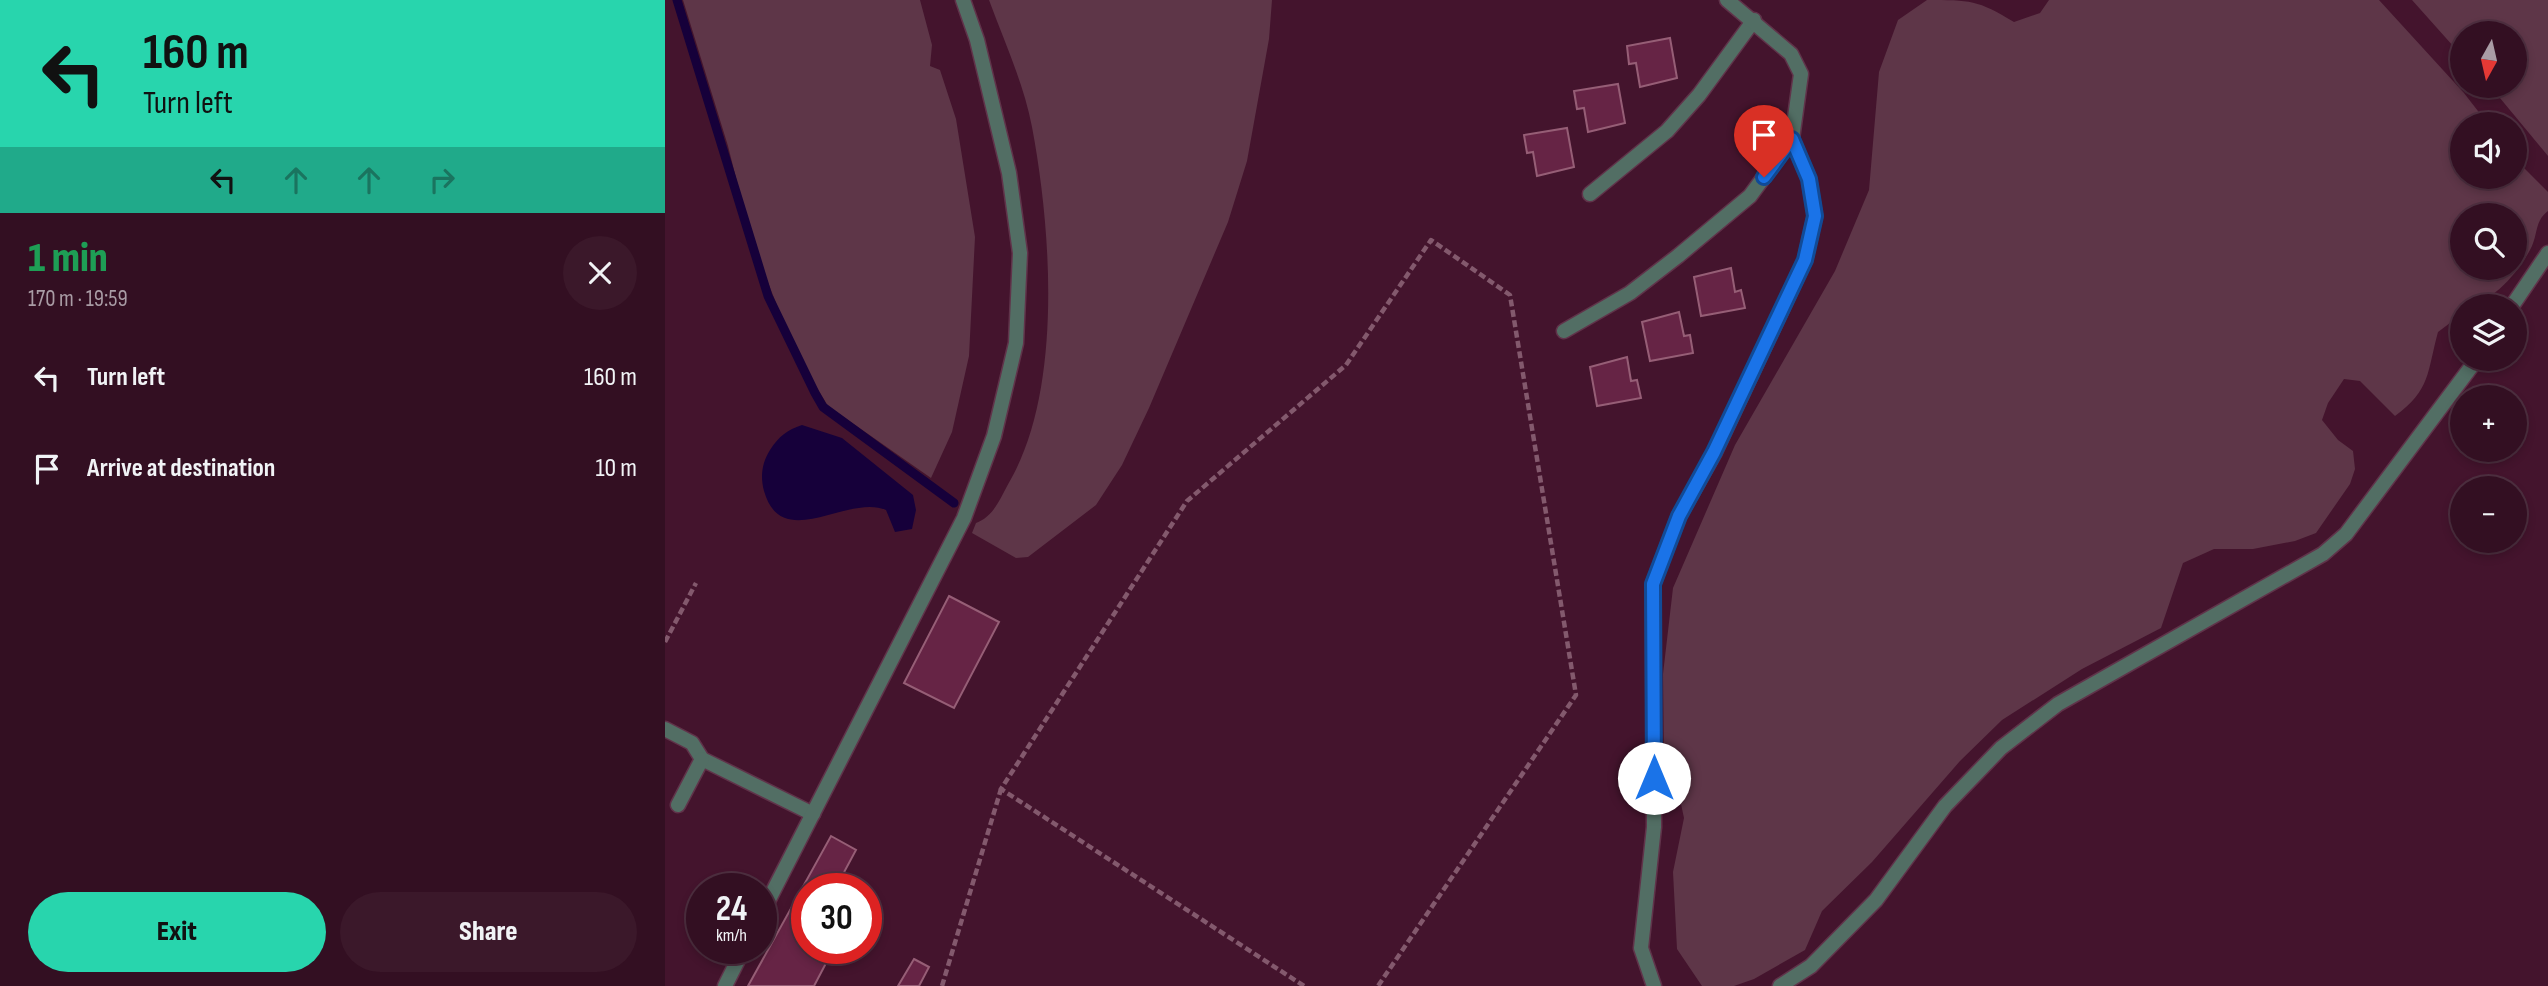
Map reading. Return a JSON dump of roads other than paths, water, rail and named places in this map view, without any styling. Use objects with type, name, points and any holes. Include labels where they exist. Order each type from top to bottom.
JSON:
[{"type":"street","points":[[777,884],[964,518],[994,436],[1016,343],[1020,253],[1010,173],[977,40],[964,0]]},
{"type":"street","points":[[1564,331],[1630,293],[1750,196],[1792,139],[1801,74],[1791,54],[1754,20],[1727,0]]},
{"type":"street","points":[[1590,194],[1667,131],[1699,94],[1754,20]]},
{"type":"street","points":[[1654,986],[1641,948],[1642,916],[1654,827],[1653,584],[1679,516],[1714,452],[1805,260],[1815,216],[1809,179],[1792,139]]},
{"type":"street","points":[[2520,294],[2548,253]]},
{"type":"street","points":[[1780,986],[1811,966],[1876,900],[1945,806],[2001,748],[2059,704],[2323,554],[2346,534],[2468,371]]},
{"type":"street","points":[[665,729],[692,743],[702,759],[813,814]]},
{"type":"street","points":[[678,805],[702,759]]},
{"type":"street","points":[[725,986],[736,964]]},
{"type":"waterway","points":[[677,0],[768,296],[815,393],[823,407],[954,503]]}]
